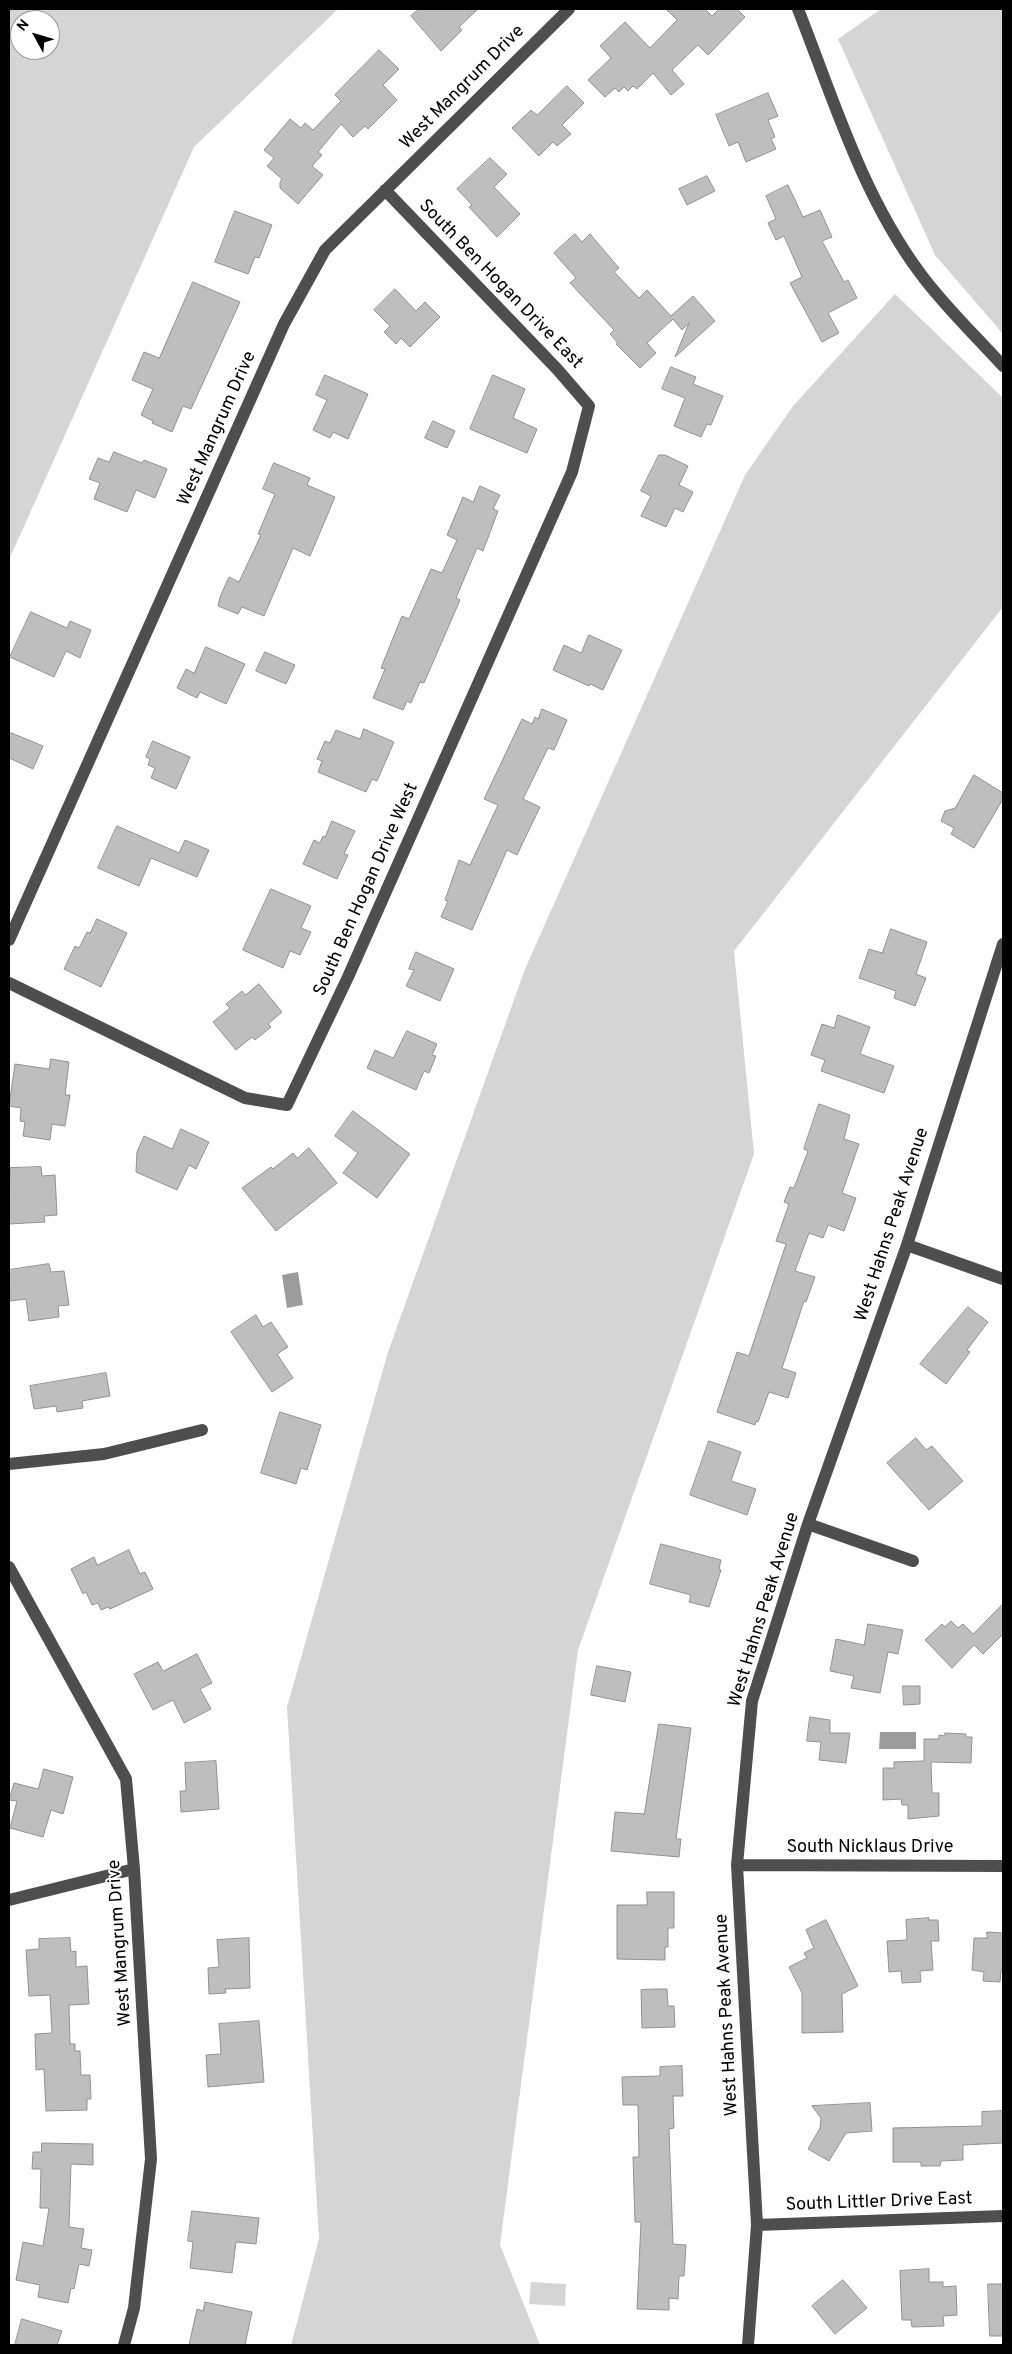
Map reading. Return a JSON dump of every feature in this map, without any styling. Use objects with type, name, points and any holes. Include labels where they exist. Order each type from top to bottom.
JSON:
[{"type":"street","name":"West Mangrum Drive","points":[[9,940],[284,324],[325,250],[569,9]]},
{"type":"street","points":[[798,9],[862,172],[890,226],[920,273],[1003,366]]},
{"type":"street","name":"South Ben Hogan Drive East","points":[[385,190],[557,369],[590,406]]},
{"type":"street","name":"South Ben Hogan Drive West","points":[[9,983],[244,1098],[287,1105],[348,977],[572,472],[590,406]]},
{"type":"street","name":"West Hahns Peak Avenue","points":[[748,2345],[757,2225],[737,1865],[752,1701],[808,1524],[907,1245],[1003,944]]},
{"type":"street","points":[[907,1245],[1003,1279]]},
{"type":"street","points":[[9,1464],[104,1454],[202,1430]]},
{"type":"street","points":[[808,1524],[913,1561]]},
{"type":"street","name":"West Mangrum Drive","points":[[9,1567],[126,1779],[134,1869],[151,2159],[134,2308],[124,2345]]},
{"type":"street","name":"South Nicklaus Drive","points":[[737,1865],[1003,1866]]},
{"type":"street","points":[[9,1900],[134,1869]]},
{"type":"street","name":"South Littler Drive East","points":[[757,2225],[1003,2216]]},
{"type":"shaded area","points":[[9,9],[338,9],[194,147],[9,560]]},
{"type":"shaded area","points":[[881,9],[1003,9],[1003,334],[935,255],[838,39]]},
{"type":"shaded area","points":[[895,294],[1003,398],[1003,607],[734,951],[754,1154],[578,1650],[500,2245],[540,2345],[291,2345],[319,2239],[287,1707],[388,1352],[525,969],[745,475],[793,406]]},
{"type":"shaded area","points":[[298,1272],[303,1305],[287,1308],[282,1275]]},
{"type":"shaded area","points":[[880,1732],[916,1732],[916,1749],[879,1749]]},
{"type":"shaded area","points":[[531,2282],[566,2284],[565,2306],[529,2304]]},
{"type":"building","points":[[419,9],[478,9],[459,27],[462,30],[441,51],[411,16]]},
{"type":"building","points":[[666,9],[705,9],[712,16],[719,9],[737,9],[745,17],[708,55],[698,45],[672,70],[684,84],[671,95],[653,73],[637,89],[633,86],[628,91],[624,87],[619,92],[615,88],[605,97],[588,80],[611,58],[600,46],[625,22],[650,48],[677,20]]},
{"type":"building","points":[[379,50],[399,69],[383,85],[397,100],[368,129],[365,126],[353,137],[341,124],[318,152],[322,155],[312,166],[323,175],[298,204],[280,188],[282,179],[267,166],[274,158],[264,150],[290,119],[301,128],[305,123],[313,130],[341,101],[335,95]]},
{"type":"building","points":[[567,86],[584,103],[562,125],[571,134],[557,146],[553,142],[539,156],[512,128],[531,110],[537,115]]},
{"type":"building","points":[[768,93],[778,116],[768,120],[775,137],[771,139],[776,149],[746,162],[738,142],[729,146],[716,115]]},
{"type":"building","points":[[490,158],[507,174],[494,187],[520,214],[497,237],[469,207],[472,205],[457,189]]},
{"type":"building","points":[[707,176],[715,191],[687,205],[679,189]]},
{"type":"building","points":[[788,185],[803,217],[820,210],[832,237],[822,241],[844,282],[848,280],[857,298],[828,313],[839,333],[822,342],[790,283],[802,277],[784,236],[776,240],[768,223],[776,219],[766,196]]},
{"type":"building","points":[[235,211],[272,225],[259,258],[255,257],[248,274],[215,262]]},
{"type":"building","points":[[575,234],[582,242],[590,234],[619,268],[614,272],[639,298],[647,290],[671,316],[693,296],[715,321],[675,357],[689,323],[682,330],[673,319],[647,343],[656,353],[640,368],[616,344],[618,343],[610,334],[614,330],[570,283],[576,278],[554,253]]},
{"type":"building","points":[[193,282],[240,302],[191,409],[183,406],[172,432],[152,423],[153,421],[141,415],[153,389],[132,380],[144,352],[159,358]]},
{"type":"building","points":[[395,289],[416,311],[425,302],[440,317],[410,347],[401,338],[396,344],[384,332],[390,326],[374,310]]},
{"type":"building","points":[[671,367],[696,377],[693,384],[723,396],[711,425],[707,424],[701,437],[674,426],[685,398],[662,389]]},
{"type":"building","points":[[325,375],[368,394],[348,439],[333,432],[330,438],[313,430],[327,400],[316,395]]},
{"type":"building","points":[[493,375],[525,389],[513,418],[537,429],[527,453],[470,429]]},
{"type":"building","points":[[433,421],[455,431],[447,448],[425,438]]},
{"type":"building","points":[[114,452],[142,463],[144,460],[167,469],[155,498],[136,490],[127,512],[94,499],[100,483],[89,479],[98,458],[109,462]]},
{"type":"building","points":[[659,455],[665,455],[688,466],[679,485],[693,492],[683,512],[675,508],[666,527],[641,516],[651,496],[641,491]]},
{"type":"building","points":[[274,463],[310,478],[307,485],[335,497],[310,556],[293,548],[264,616],[242,607],[238,614],[218,606],[220,597],[229,577],[239,582],[261,535],[258,534],[275,494],[263,489]]},
{"type":"building","points":[[480,486],[500,495],[493,509],[498,511],[483,551],[477,548],[456,598],[460,600],[424,683],[420,682],[411,703],[407,701],[403,710],[373,698],[385,669],[381,668],[402,616],[409,619],[431,569],[442,573],[457,540],[447,535],[463,497],[473,502]]},
{"type":"building","points":[[31,612],[67,628],[70,621],[91,630],[80,658],[66,651],[54,677],[10,657]]},
{"type":"building","points":[[589,635],[622,650],[603,690],[553,670],[564,645],[581,653]]},
{"type":"building","points":[[206,647],[245,664],[226,704],[200,692],[197,698],[177,688],[186,669],[194,673]]},
{"type":"building","points":[[265,652],[295,665],[286,684],[256,671]]},
{"type":"building","points":[[542,709],[567,720],[554,750],[548,748],[523,799],[540,807],[517,855],[507,850],[472,930],[441,917],[448,901],[445,900],[459,860],[470,865],[498,805],[484,799],[522,719],[532,724],[535,717],[538,719]]},
{"type":"building","points":[[364,729],[394,742],[377,781],[372,779],[366,792],[318,772],[322,761],[317,759],[325,741],[330,743],[336,730],[360,739]]},
{"type":"building","points":[[9,732],[43,746],[33,769],[9,758]]},
{"type":"building","points":[[153,741],[190,757],[176,789],[151,778],[155,768],[148,765],[150,759],[146,757]]},
{"type":"building","points":[[974,775],[1003,793],[1003,799],[974,848],[951,834],[954,828],[941,821],[945,811],[955,808]]},
{"type":"building","points":[[332,821],[355,831],[344,854],[348,855],[337,879],[303,864],[314,840],[320,843],[323,836],[325,837]]},
{"type":"building","points":[[117,826],[179,853],[185,840],[209,850],[197,877],[151,858],[139,886],[98,868]]},
{"type":"building","points":[[271,889],[311,906],[301,928],[311,932],[300,955],[290,951],[283,968],[243,950]]},
{"type":"building","points":[[97,919],[127,933],[101,987],[64,969],[75,946],[79,948],[87,932],[90,933]]},
{"type":"building","points":[[891,929],[927,942],[916,974],[926,978],[915,1006],[894,998],[896,991],[859,978],[869,949],[882,953]]},
{"type":"building","points":[[416,952],[454,969],[440,1001],[406,986],[414,970],[409,969]]},
{"type":"building","points":[[259,984],[282,1012],[268,1024],[271,1027],[255,1040],[252,1037],[236,1050],[213,1022],[230,1008],[226,1004],[242,991],[245,995]]},
{"type":"building","points":[[838,1015],[870,1027],[860,1054],[894,1066],[884,1093],[821,1071],[825,1060],[811,1055],[822,1024],[834,1028]]},
{"type":"building","points":[[407,1031],[437,1044],[432,1055],[436,1056],[429,1073],[424,1071],[416,1090],[367,1068],[375,1050],[393,1058]]},
{"type":"building","points":[[51,1059],[69,1062],[65,1095],[70,1095],[65,1126],[52,1124],[50,1140],[23,1136],[25,1122],[20,1121],[21,1108],[9,1106],[15,1064],[49,1069]]},
{"type":"building","points":[[819,1104],[850,1115],[844,1139],[859,1144],[842,1193],[856,1198],[844,1231],[828,1225],[823,1238],[809,1233],[795,1271],[815,1277],[806,1302],[804,1301],[782,1368],[796,1373],[788,1398],[769,1392],[758,1422],[756,1421],[755,1425],[717,1412],[737,1352],[749,1356],[786,1244],[776,1241],[789,1204],[784,1202],[790,1187],[794,1188],[808,1151],[804,1149]]},
{"type":"building","points":[[353,1111],[410,1154],[377,1198],[343,1173],[358,1153],[335,1136]]},
{"type":"building","points":[[181,1129],[209,1142],[196,1169],[189,1165],[177,1190],[136,1172],[137,1152],[144,1136],[172,1149]]},
{"type":"building","points":[[309,1148],[337,1183],[276,1231],[242,1188],[271,1167],[273,1169],[293,1153],[297,1158]]},
{"type":"building","points":[[41,1167],[42,1176],[55,1175],[57,1215],[44,1216],[45,1222],[9,1224],[10,1168]]},
{"type":"building","points":[[49,1264],[51,1272],[64,1271],[69,1305],[58,1306],[59,1317],[29,1321],[26,1299],[10,1301],[9,1270]]},
{"type":"building","points":[[968,1307],[988,1322],[967,1350],[970,1352],[946,1384],[920,1364]]},
{"type":"building","points":[[256,1315],[263,1327],[271,1322],[288,1347],[277,1354],[293,1378],[272,1392],[231,1332]]},
{"type":"building","points":[[106,1373],[110,1396],[82,1401],[83,1408],[57,1412],[56,1406],[34,1409],[30,1386]]},
{"type":"building","points":[[280,1412],[321,1425],[307,1470],[301,1468],[296,1484],[261,1473]]},
{"type":"building","points":[[916,1438],[926,1450],[932,1446],[963,1481],[929,1510],[887,1463]]},
{"type":"building","points":[[709,1441],[741,1452],[731,1481],[756,1489],[747,1515],[690,1495]]},
{"type":"building","points":[[661,1544],[721,1560],[719,1569],[721,1570],[709,1607],[689,1602],[691,1595],[650,1584]]},
{"type":"building","points":[[129,1550],[140,1574],[145,1572],[153,1589],[110,1609],[108,1607],[101,1610],[98,1603],[92,1605],[86,1592],[83,1594],[71,1569],[94,1557],[97,1565]]},
{"type":"building","points":[[1003,1604],[1003,1634],[983,1654],[974,1645],[952,1668],[925,1640],[942,1624],[945,1627],[951,1621],[958,1628],[963,1624],[973,1634]]},
{"type":"building","points":[[868,1624],[903,1630],[898,1654],[888,1652],[880,1693],[851,1688],[854,1676],[830,1671],[836,1639],[864,1645]]},
{"type":"building","points":[[197,1654],[212,1683],[200,1689],[211,1709],[184,1723],[173,1700],[153,1710],[134,1674],[158,1662],[163,1671]]},
{"type":"building","points":[[597,1666],[631,1672],[625,1702],[591,1695]]},
{"type":"building","points":[[903,1686],[920,1686],[920,1704],[904,1705]]},
{"type":"building","points":[[810,1717],[830,1720],[830,1733],[850,1733],[846,1763],[819,1760],[821,1742],[807,1741]]},
{"type":"building","points":[[659,1724],[691,1728],[676,1839],[681,1839],[679,1857],[611,1851],[615,1812],[644,1814]]},
{"type":"building","points":[[945,1733],[966,1734],[966,1737],[972,1737],[971,1763],[931,1762],[932,1793],[939,1793],[939,1816],[908,1819],[908,1805],[902,1805],[901,1799],[883,1800],[883,1768],[894,1768],[894,1762],[924,1761],[924,1739],[939,1739],[939,1735],[945,1736]]},
{"type":"building","points":[[216,1761],[219,1809],[181,1812],[180,1791],[186,1791],[185,1763]]},
{"type":"building","points":[[44,1769],[73,1777],[63,1814],[51,1810],[43,1837],[10,1828],[17,1801],[9,1800],[14,1783],[38,1789]]},
{"type":"building","points":[[647,1892],[674,1892],[674,1928],[668,1928],[668,1947],[665,1947],[665,1960],[617,1959],[617,1905],[647,1905]]},
{"type":"building","points":[[929,1918],[929,1920],[938,1920],[939,1941],[931,1941],[933,1970],[920,1971],[921,1982],[902,1983],[901,1971],[889,1972],[887,1941],[907,1940],[906,1920]]},
{"type":"building","points":[[826,1920],[858,1986],[842,1994],[843,2032],[802,2033],[802,1993],[789,1967],[807,1958],[804,1953],[814,1948],[806,1930]]},
{"type":"building","points":[[987,1932],[1003,1933],[1003,1971],[1001,1971],[1000,1982],[983,1981],[984,1972],[972,1970],[974,1938],[987,1938]]},
{"type":"building","points":[[70,1938],[71,1952],[76,1951],[76,1967],[87,1966],[89,2004],[69,2005],[70,2044],[75,2044],[75,2051],[80,2051],[81,2075],[90,2075],[91,2099],[87,2099],[87,2110],[46,2111],[44,2069],[36,2070],[35,2034],[52,2033],[50,1995],[29,1996],[26,1950],[39,1949],[39,1939]]},
{"type":"building","points":[[249,1938],[250,1988],[225,1989],[226,1993],[209,1994],[208,1968],[219,1967],[217,1940]]},
{"type":"building","points":[[667,1989],[668,2006],[674,2006],[675,2027],[642,2028],[641,1990]]},
{"type":"building","points":[[259,2021],[264,2082],[208,2087],[206,2055],[221,2054],[219,2024]]},
{"type":"building","points":[[682,2066],[683,2096],[673,2096],[674,2128],[669,2129],[673,2244],[686,2245],[684,2276],[679,2276],[678,2299],[669,2298],[669,2310],[637,2309],[641,2222],[635,2222],[633,2157],[639,2157],[638,2105],[623,2105],[622,2077],[660,2076],[660,2067]]},
{"type":"building","points":[[870,2103],[872,2131],[846,2133],[829,2161],[808,2149],[820,2128],[821,2118],[812,2106]]},
{"type":"building","points":[[1003,2111],[1003,2143],[963,2145],[963,2160],[941,2161],[940,2166],[921,2166],[921,2162],[893,2162],[893,2128],[982,2126],[982,2112]]},
{"type":"building","points":[[42,2143],[93,2144],[93,2165],[71,2164],[69,2227],[84,2229],[81,2248],[92,2250],[89,2266],[79,2264],[74,2289],[71,2288],[68,2303],[38,2297],[40,2285],[16,2280],[23,2242],[43,2246],[49,2208],[40,2208],[41,2169],[32,2169],[33,2152],[41,2152]]},
{"type":"building","points":[[192,2211],[259,2218],[256,2244],[236,2242],[232,2273],[190,2268],[193,2242],[188,2241]]},
{"type":"building","points":[[929,2269],[929,2282],[943,2282],[943,2287],[956,2286],[957,2315],[943,2316],[944,2326],[912,2327],[911,2320],[902,2320],[900,2271]]},
{"type":"building","points":[[843,2280],[867,2308],[835,2334],[812,2306]]},
{"type":"building","points":[[988,2284],[1003,2284],[1003,2336],[990,2336]]},
{"type":"building","points":[[205,2302],[252,2312],[245,2345],[189,2345],[197,2309],[203,2311]]},
{"type":"building","points":[[22,2319],[62,2331],[57,2345],[15,2345]]}]
